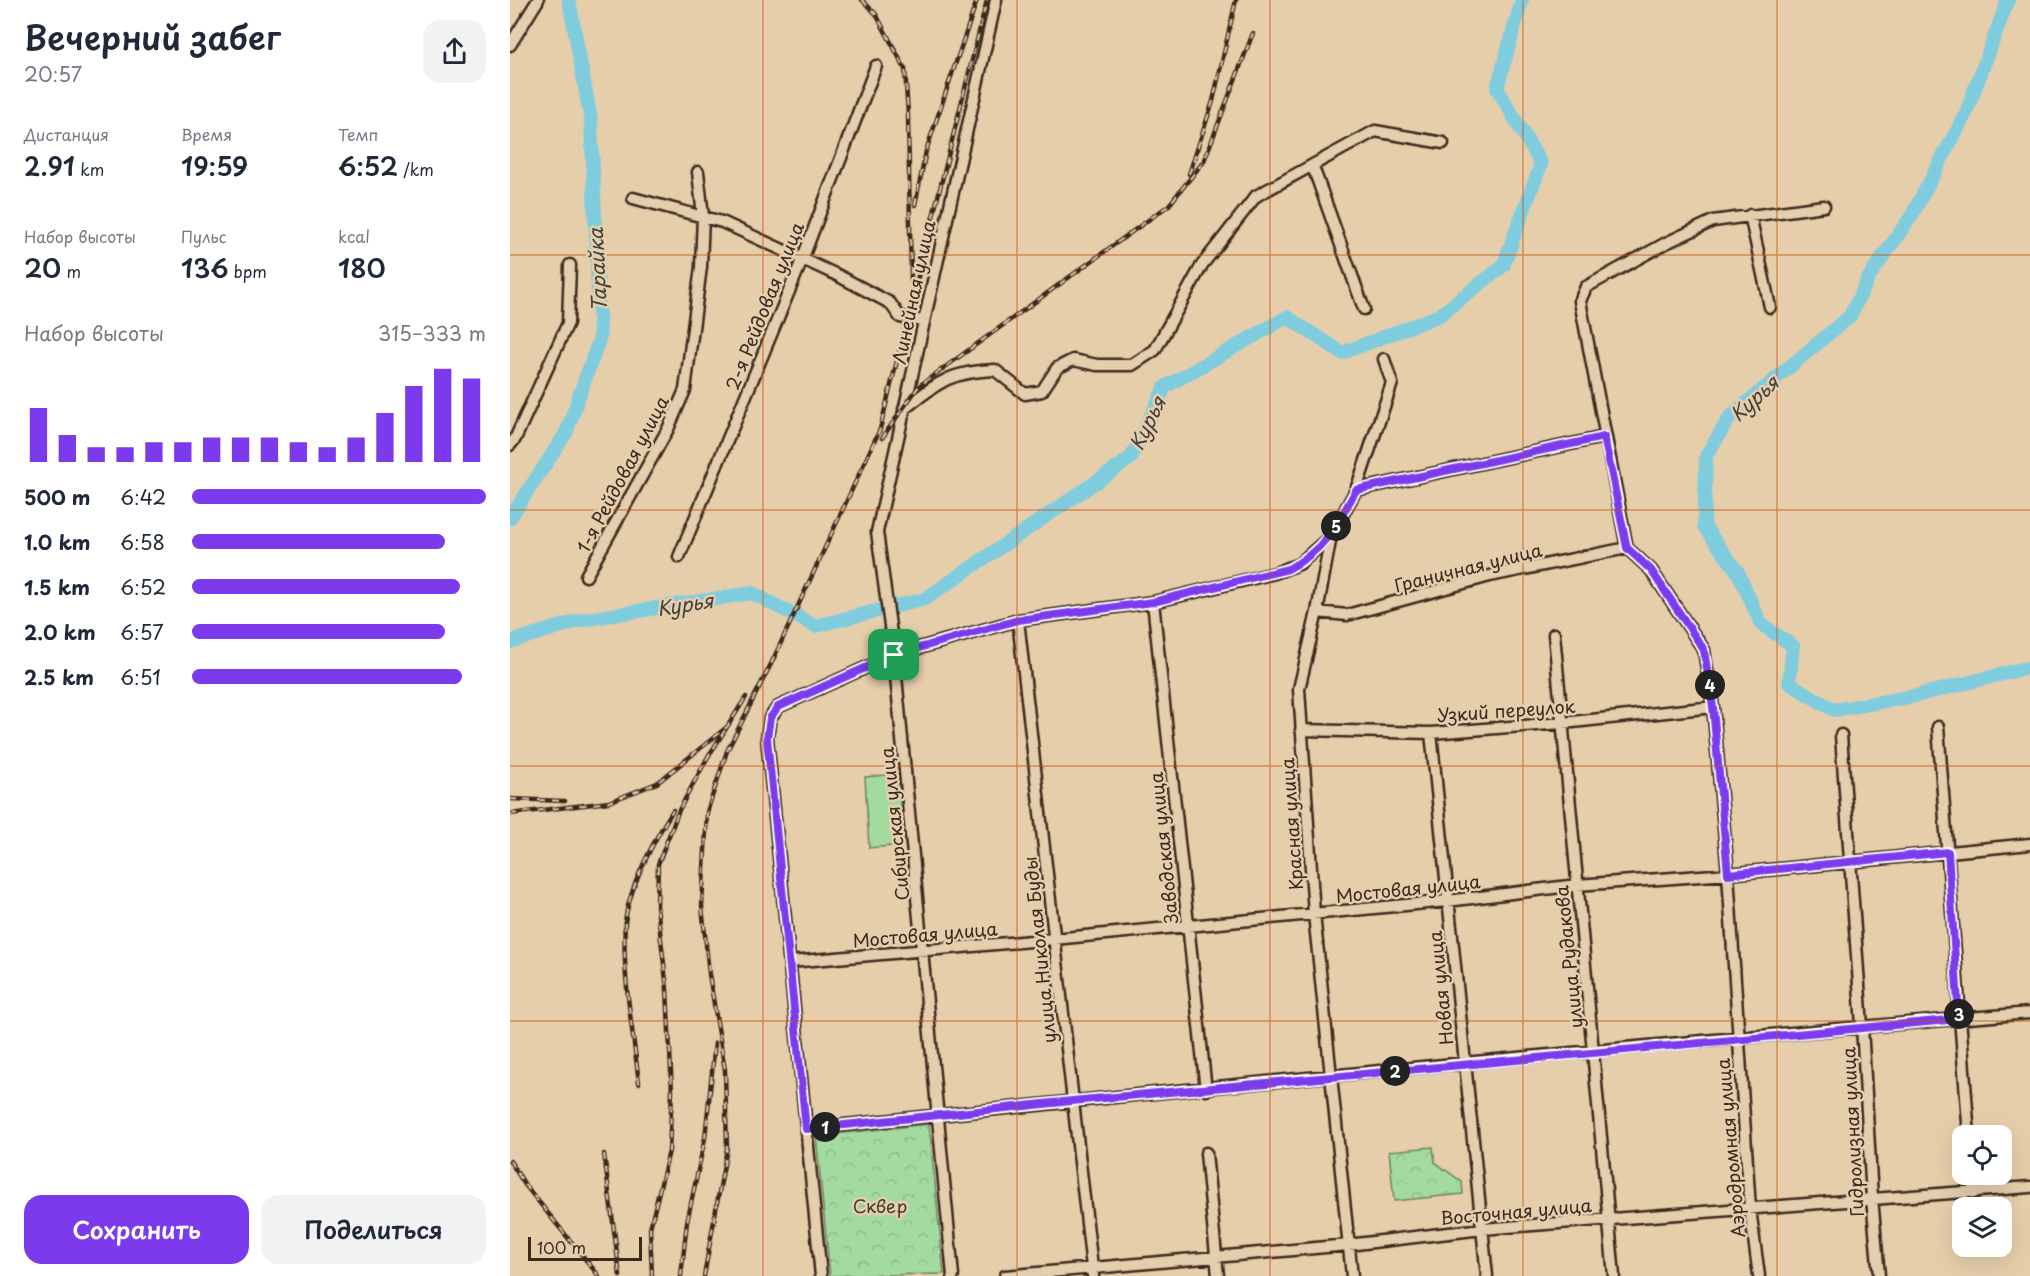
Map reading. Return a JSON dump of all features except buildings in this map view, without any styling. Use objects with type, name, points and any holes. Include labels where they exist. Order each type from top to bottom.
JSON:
[{"type":"street","points":[[510,45],[538,0]]},
{"type":"street","name":"Линейная улица","points":[[891,627],[877,532],[996,0]]},
{"type":"street","name":"2-я Рейдовая улица","points":[[679,557],[802,260],[876,66]]},
{"type":"street","points":[[904,409],[937,383],[966,371],[995,370],[1025,394],[1042,392],[1057,368],[1073,360],[1098,365],[1132,365],[1155,350],[1202,265],[1256,196],[1313,167],[1375,131],[1443,143]]},
{"type":"street","points":[[1313,167],[1364,309]]},
{"type":"street","name":"1-я Рейдовая улица","points":[[586,576],[668,429],[685,390],[701,267],[703,216],[698,172]]},
{"type":"street","points":[[633,198],[703,216],[802,260],[890,303],[900,317],[923,321]]},
{"type":"street","points":[[1627,548],[1604,437],[1582,311],[1582,293],[1592,283],[1697,227],[1713,221],[1824,206]]},
{"type":"street","points":[[1750,215],[1770,307]]},
{"type":"street","points":[[510,446],[568,323],[570,266]]},
{"type":"street","name":"Красная улица","points":[[1352,1276],[1333,1077],[1314,914],[1301,730],[1301,676],[1317,612],[1331,536],[1356,490],[1392,383],[1384,359]]},
{"type":"street","points":[[1356,490],[1604,437]]},
{"type":"street","points":[[821,1276],[767,738],[770,718],[778,707],[894,655],[1018,620],[1153,602],[1288,569],[1299,564],[1331,536]]},
{"type":"street","name":"Граничная улица","points":[[1317,612],[1347,615],[1490,576],[1627,548]]},
{"type":"street","name":"Аэродромная улица","points":[[1627,548],[1651,570],[1704,650],[1713,707],[1728,874],[1750,1209],[1759,1276]]},
{"type":"street","name":"Заводская улица","points":[[1153,602],[1206,1090]]},
{"type":"street","name":"улица Николая Буды","points":[[1018,620],[1092,1271]]},
{"type":"street","name":"Сибирская улица","points":[[891,627],[953,1276]]},
{"type":"street","name":"улица Рудакова","points":[[1554,634],[1614,1276]]},
{"type":"street","name":"Узкий переулок","points":[[1301,730],[1431,733],[1563,723],[1713,707]]},
{"type":"street","points":[[1938,727],[1968,1125]]},
{"type":"street","name":"Новая улица","points":[[1431,733],[1487,1276]]},
{"type":"street","name":"Гидролизная улица","points":[[1841,735],[1879,1276]]},
{"type":"street","name":"Мостовая улица","points":[[790,962],[1054,939],[1447,901],[1577,885],[1728,874],[2030,844]]},
{"type":"street","points":[[806,1129],[1072,1101],[1862,1026],[2030,1013]]},
{"type":"street","points":[[1206,1153],[1218,1276]]},
{"type":"street","points":[[1973,1185],[1974,1193]]},
{"type":"street","name":"Восточная улица","points":[[1005,1276],[1092,1271],[1482,1229],[2030,1187]]},
{"type":"green space","points":[[898,774],[903,845],[869,848],[865,777]]},
{"type":"green space","name":"Сквер","points":[[929,1124],[944,1274],[830,1276],[816,1136]]},
{"type":"green space","points":[[1433,1147],[1435,1162],[1462,1182],[1463,1194],[1394,1201],[1389,1151]]},
{"type":"waterway","name":"Тарайка","points":[[510,518],[566,433],[600,337],[591,120],[569,0]]},
{"type":"waterway","name":"Курья","points":[[510,642],[581,620],[752,593],[815,626],[925,599],[1131,458],[1165,387],[1287,317],[1342,353],[1440,315],[1503,266],[1541,164],[1497,88],[1522,0]]},
{"type":"waterway","name":"Курья","points":[[2008,0],[1966,113],[1912,215],[1869,277],[1850,316],[1730,417],[1706,456],[1704,526],[1738,572],[1761,624],[1793,646],[1789,683],[1834,710],[1915,696],[2030,667]]},
{"type":"railway","points":[[862,0],[876,14],[905,69],[911,282]]},
{"type":"railway","points":[[915,205],[926,151],[977,0]]},
{"type":"railway","points":[[704,1276],[727,1148],[725,1070],[709,974],[702,906],[707,812],[727,751],[772,662],[880,429],[987,0]]},
{"type":"railway","points":[[1189,174],[1213,101],[1236,0]]},
{"type":"railway","points":[[882,438],[919,386],[1169,205],[1204,161],[1253,33]]},
{"type":"railway","points":[[510,814],[609,802],[657,783],[727,727],[746,697]]},
{"type":"railway","points":[[706,760],[727,727]]},
{"type":"railway","points":[[652,1276],[650,1228],[669,1151],[672,1092],[667,989],[657,906],[658,864],[679,810],[710,753]]},
{"type":"railway","points":[[510,799],[565,801]]},
{"type":"railway","points":[[639,1083],[627,983],[625,923],[637,880],[658,835],[673,810]]},
{"type":"railway","points":[[681,1276],[687,1222],[705,1138],[715,1043]]},
{"type":"railway","points":[[604,1154],[620,1276]]},
{"type":"railway","points":[[510,1161],[525,1185],[599,1276]]},
{"type":"route","points":[[1604,437],[1627,548],[1651,570],[1704,650],[1713,707],[1728,874],[1948,852],[1959,1019],[1862,1026],[1072,1101],[806,1129],[767,738],[770,718],[778,707],[894,655],[1018,620],[1153,602],[1275,573],[1299,564],[1331,536],[1356,490],[1604,437]]}]
